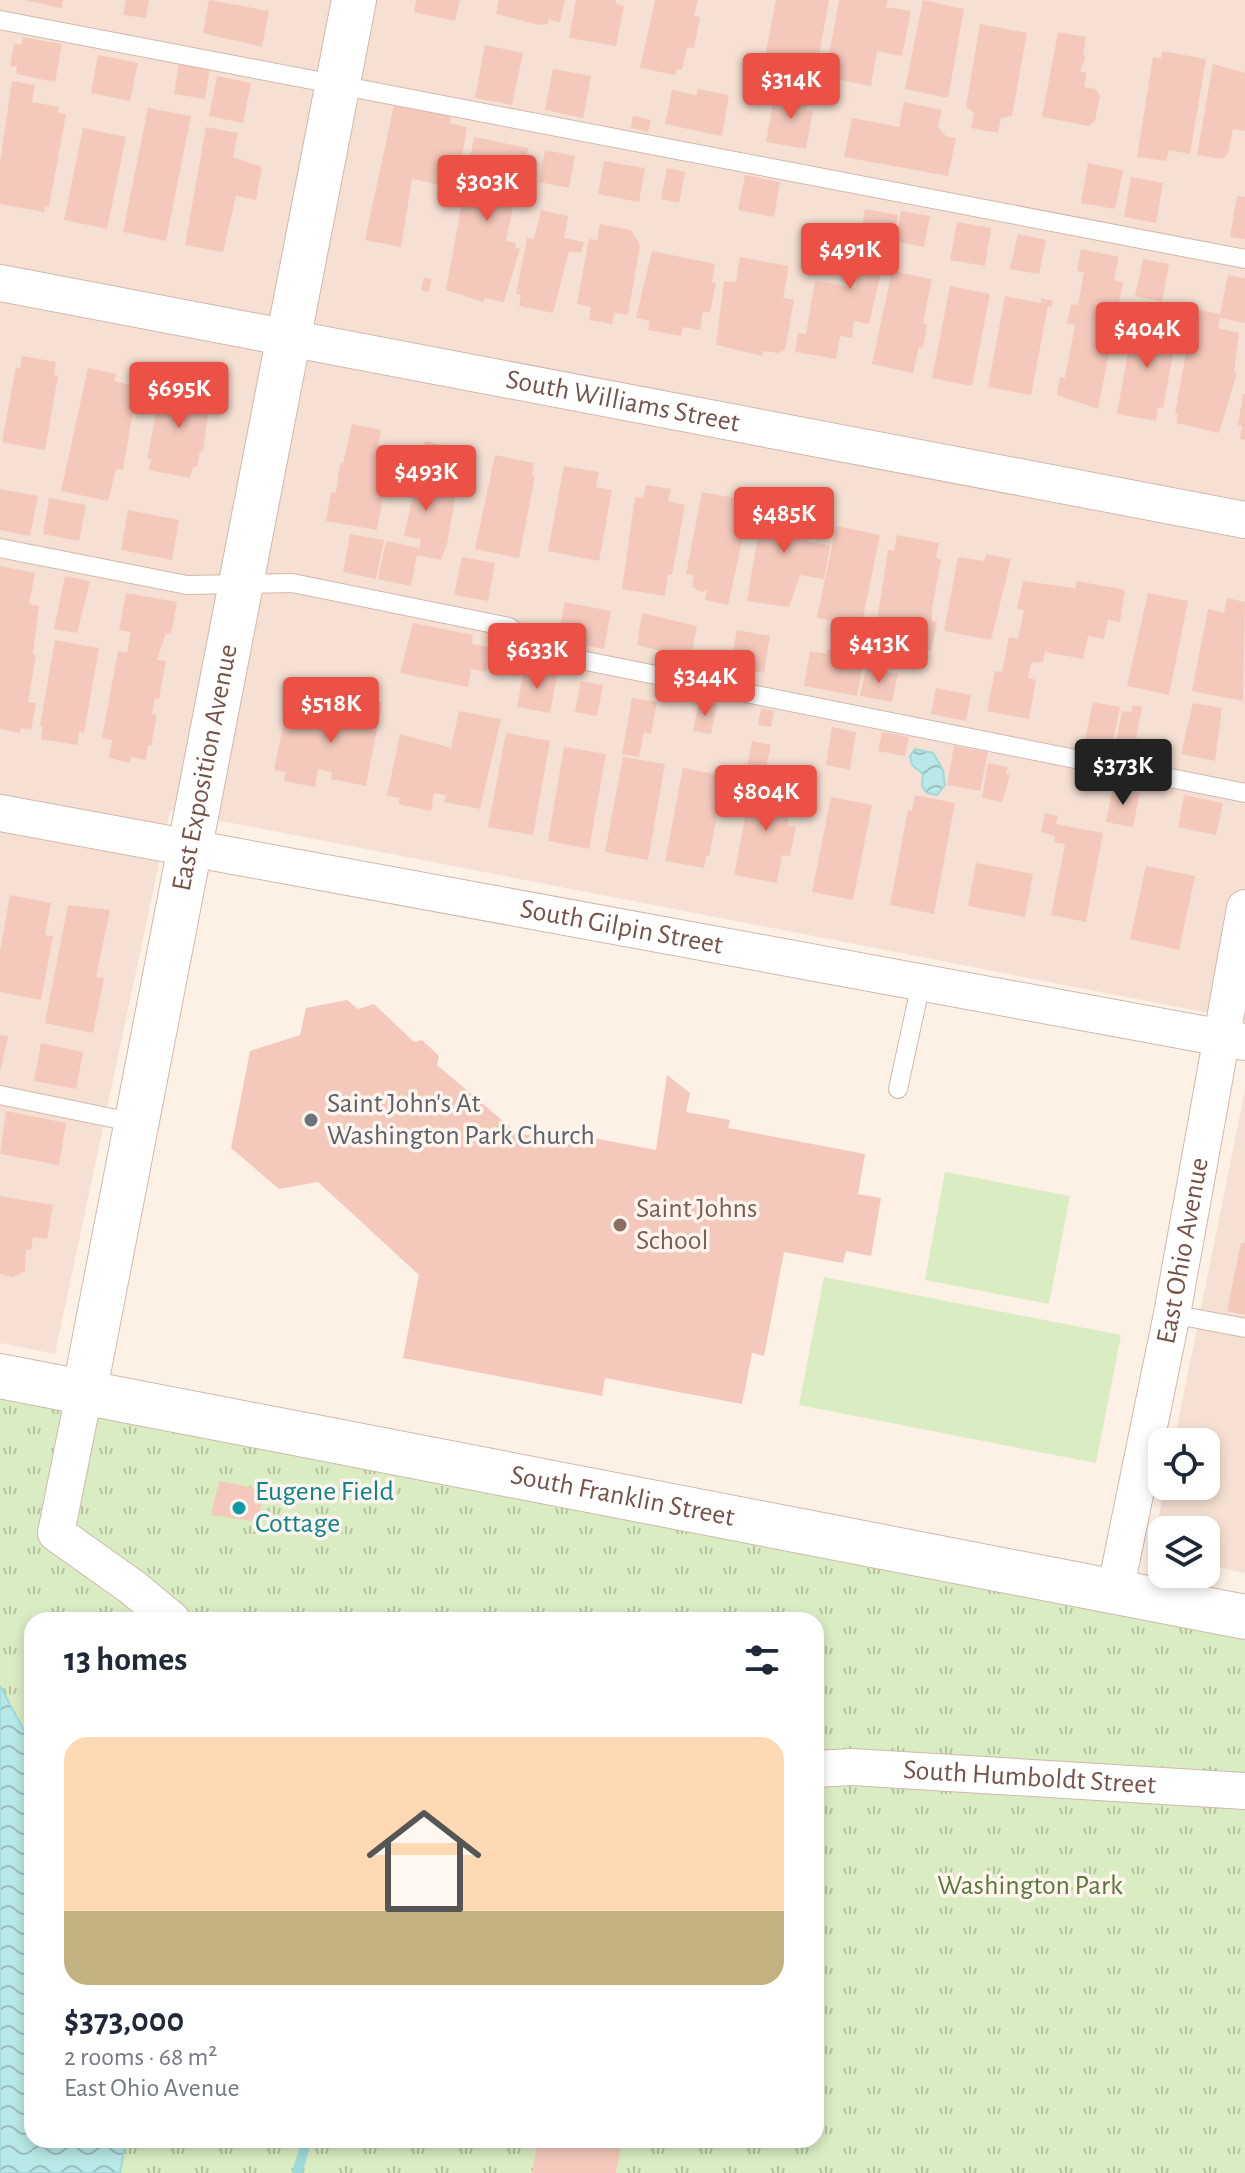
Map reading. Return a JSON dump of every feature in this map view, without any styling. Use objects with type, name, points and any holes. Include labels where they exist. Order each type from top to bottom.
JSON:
[{"type":"street","name":"East Exposition Avenue","points":[[162,1612],[56,1533],[354,0]]},
{"type":"street","name":"South Williams Street","points":[[0,283],[1245,520]]},
{"type":"street","name":"South Gilpin Street","points":[[0,813],[1233,1040]]},
{"type":"street","name":"East Ohio Avenue","points":[[1115,1592],[1233,1040],[1245,908]]},
{"type":"street","name":"South Franklin Street","points":[[0,1376],[1245,1617]]},
{"type":"street","name":"South Humboldt Street","points":[[824,1769],[852,1767],[1090,1779],[1245,1791]]},
{"type":"lane","points":[[0,20],[1245,259]]},
{"type":"lane","points":[[0,548],[187,585],[292,583],[509,627],[541,652],[1245,793]]},
{"type":"lane","points":[[898,1089],[921,983]]},
{"type":"lane","points":[[0,1095],[136,1123]]},
{"type":"lane","points":[[1172,1314],[1245,1328]]},
{"type":"shaded area","points":[[0,0],[1245,0],[1245,1020],[170,811],[55,1354],[0,1343]]},
{"type":"shaded area","points":[[1245,1090],[1245,1573],[1220,1568],[1220,1516],[1159,1516],[1162,1500],[1220,1500],[1220,1428],[1177,1428]]},
{"type":"green space","points":[[945,1172],[1070,1196],[1049,1304],[925,1280]]},
{"type":"green space","points":[[824,1277],[1121,1335],[1096,1463],[799,1405]]},
{"type":"green space","name":"Washington Park","points":[[0,1391],[1245,1632],[1245,2173],[0,2173]]},
{"type":"water","points":[[915,749],[933,753],[943,770],[945,785],[937,795],[927,793],[922,786],[923,774],[912,765],[910,756]]},
{"type":"water","points":[[0,1686],[24,1730],[24,2148],[125,2148],[120,2173],[0,2173]]},
{"type":"building","points":[[24,0],[63,0],[61,8]]},
{"type":"building","points":[[126,0],[149,0],[146,18],[123,15]]},
{"type":"building","points":[[209,0],[269,11],[262,47],[203,33]]},
{"type":"building","points":[[416,0],[460,0],[455,21],[414,12]]},
{"type":"building","points":[[499,0],[565,0],[560,22],[549,20],[548,24],[539,25],[496,14]]},
{"type":"building","points":[[576,0],[616,0],[616,4],[624,6],[616,46],[569,38]]},
{"type":"building","points":[[655,0],[698,0],[694,16],[700,17],[694,48],[687,47],[682,70],[677,69],[675,75],[640,68]]},
{"type":"building","points":[[776,0],[829,0],[817,67],[809,66],[807,78],[768,71],[771,58],[765,57]]},
{"type":"building","points":[[839,0],[888,0],[886,7],[911,11],[902,56],[877,51],[871,86],[825,77]]},
{"type":"building","points":[[923,0],[964,9],[948,98],[905,89]]},
{"type":"building","points":[[980,24],[1027,33],[1012,116],[1001,118],[998,133],[971,128],[974,113],[966,107]]},
{"type":"building","points":[[1058,32],[1086,37],[1083,55],[1086,56],[1080,71],[1087,73],[1084,87],[1096,89],[1100,96],[1095,121],[1089,126],[1042,117]]},
{"type":"building","points":[[23,37],[62,44],[55,82],[16,74],[17,67],[10,66],[14,44],[21,45]]},
{"type":"building","points":[[485,45],[523,53],[512,105],[475,98]]},
{"type":"building","points":[[1162,51],[1206,59],[1190,154],[1169,150],[1166,161],[1137,157],[1153,57],[1161,58]]},
{"type":"building","points":[[98,55],[138,63],[130,101],[91,93]]},
{"type":"building","points":[[179,62],[210,68],[205,99],[174,94]]},
{"type":"building","points":[[1213,64],[1245,73],[1245,131],[1233,129],[1228,154],[1222,159],[1197,155]]},
{"type":"building","points":[[553,69],[591,76],[583,118],[545,110]]},
{"type":"building","points":[[217,76],[251,83],[243,123],[209,116]]},
{"type":"building","points":[[12,81],[35,85],[32,102],[59,107],[58,113],[66,114],[49,207],[45,206],[44,212],[0,204],[0,162]]},
{"type":"building","points":[[698,89],[729,95],[722,136],[665,124],[672,90],[696,95]]},
{"type":"building","points":[[784,89],[809,94],[806,110],[813,111],[806,149],[766,142],[773,103],[781,105]]},
{"type":"building","points":[[904,102],[942,110],[938,127],[946,136],[956,138],[948,176],[844,157],[852,118],[899,127]]},
{"type":"building","points":[[394,105],[451,116],[450,123],[467,127],[462,156],[451,154],[445,186],[412,179],[401,247],[365,240]]},
{"type":"building","points":[[148,108],[191,116],[166,241],[123,232]]},
{"type":"building","points":[[633,116],[651,120],[648,132],[631,128]]},
{"type":"building","points":[[206,127],[238,133],[233,157],[262,167],[256,200],[236,196],[223,252],[185,245]]},
{"type":"building","points":[[83,128],[126,137],[107,229],[64,220]]},
{"type":"building","points":[[474,137],[528,148],[520,189],[506,185],[504,194],[515,197],[506,241],[516,243],[515,248],[520,249],[504,302],[484,298],[483,302],[446,290]]},
{"type":"building","points":[[545,150],[575,156],[569,188],[539,182]]},
{"type":"building","points":[[604,161],[645,168],[639,202],[598,194]]},
{"type":"building","points":[[1088,163],[1123,170],[1115,209],[1081,203]]},
{"type":"building","points":[[667,168],[685,172],[679,203],[661,199]]},
{"type":"building","points":[[745,175],[780,182],[774,217],[738,210]]},
{"type":"building","points":[[1131,177],[1163,183],[1156,223],[1124,217]]},
{"type":"building","points":[[1237,196],[1245,197],[1245,239],[1230,237]]},
{"type":"building","points":[[865,209],[898,215],[886,273],[881,272],[869,324],[854,321],[852,338],[840,336],[836,359],[795,352],[798,333],[806,334],[815,281],[856,288],[859,268],[855,268]]},
{"type":"building","points":[[541,210],[568,216],[564,238],[584,242],[581,253],[569,251],[553,313],[519,306],[521,295],[516,294],[527,238],[534,239]]},
{"type":"building","points":[[901,211],[930,216],[924,247],[895,241]]},
{"type":"building","points":[[957,222],[991,228],[985,266],[950,260]]},
{"type":"building","points":[[600,224],[631,230],[640,245],[628,315],[614,313],[612,324],[589,320],[591,307],[577,304],[589,239],[597,240]]},
{"type":"building","points":[[1018,234],[1046,240],[1039,274],[1010,269]]},
{"type":"building","points":[[1081,249],[1119,257],[1114,280],[1123,282],[1098,409],[1057,395],[1060,377],[1065,378],[1075,325],[1067,324],[1071,304],[1078,305],[1084,272],[1077,271]]},
{"type":"building","points":[[652,251],[715,264],[712,282],[716,283],[710,313],[703,311],[700,330],[683,327],[681,336],[648,330],[650,321],[636,318]]},
{"type":"building","points":[[740,257],[789,266],[783,298],[794,300],[785,350],[778,353],[763,351],[762,356],[716,345],[724,281],[736,282]]},
{"type":"building","points":[[1143,259],[1169,264],[1162,302],[1135,296]]},
{"type":"building","points":[[892,271],[932,279],[923,323],[927,324],[923,348],[919,347],[913,373],[872,364]]},
{"type":"building","points":[[1228,275],[1245,278],[1245,323],[1220,318],[1218,328],[1239,333],[1234,372],[1237,373],[1219,433],[1176,423],[1178,414],[1175,414],[1189,336],[1193,337],[1200,310],[1220,314]]},
{"type":"building","points":[[424,277],[431,279],[429,292],[421,290]]},
{"type":"building","points":[[950,286],[990,294],[972,386],[932,378]]},
{"type":"building","points":[[1005,296],[1041,303],[1041,298],[1053,301],[1052,307],[1048,306],[1031,395],[988,387]]},
{"type":"building","points":[[1134,319],[1178,327],[1163,408],[1158,407],[1156,421],[1117,414]]},
{"type":"building","points":[[22,356],[56,362],[54,375],[58,376],[45,450],[2,442],[16,367],[20,368]]},
{"type":"building","points":[[88,368],[116,374],[114,381],[137,387],[123,470],[116,469],[108,501],[61,491]]},
{"type":"building","points":[[162,383],[211,391],[203,452],[200,451],[197,467],[193,467],[190,478],[149,470],[151,459],[147,459]]},
{"type":"building","points":[[1243,394],[1245,440],[1240,439],[1242,426],[1238,425]]},
{"type":"building","points":[[352,424],[381,430],[378,445],[392,448],[377,530],[326,521],[331,492],[336,493],[340,463],[343,463]]},
{"type":"building","points":[[425,441],[464,450],[447,544],[441,560],[417,555],[411,586],[378,579],[386,541],[419,548],[421,539],[404,536]]},
{"type":"building","points":[[495,455],[534,463],[532,475],[535,476],[519,558],[475,549]]},
{"type":"building","points":[[564,466],[599,472],[596,487],[612,490],[599,561],[548,551]]},
{"type":"building","points":[[646,485],[671,489],[668,501],[685,505],[665,596],[622,589],[635,497],[643,498]]},
{"type":"building","points":[[0,489],[38,496],[30,536],[0,530]]},
{"type":"building","points":[[702,492],[751,501],[728,605],[705,600],[707,590],[702,592],[692,587],[694,575],[686,574]]},
{"type":"building","points":[[49,498],[86,505],[79,541],[43,534]]},
{"type":"building","points":[[768,501],[810,508],[807,541],[830,546],[824,579],[800,575],[789,607],[747,601],[762,512],[766,513]]},
{"type":"building","points":[[128,510],[179,520],[172,560],[121,550]]},
{"type":"building","points":[[836,526],[880,535],[861,627],[817,618]]},
{"type":"building","points":[[350,534],[384,540],[376,579],[343,572]]},
{"type":"building","points":[[897,535],[939,543],[936,558],[941,560],[932,608],[932,621],[937,622],[931,651],[927,650],[925,657],[873,647],[888,550],[894,551]]},
{"type":"building","points":[[986,554],[1011,559],[991,640],[944,631],[958,557],[984,561]]},
{"type":"building","points":[[462,557],[495,563],[488,601],[454,595]]},
{"type":"building","points":[[0,566],[35,573],[29,604],[39,606],[33,654],[36,655],[28,702],[36,703],[31,730],[21,728],[20,733],[0,729]]},
{"type":"building","points":[[65,576],[90,581],[77,633],[54,629]]},
{"type":"building","points":[[1023,581],[1075,588],[1077,581],[1125,590],[1120,622],[1108,620],[1104,639],[1088,636],[1083,659],[1045,652],[1043,662],[1031,663],[1028,678],[1036,680],[1029,719],[987,711],[995,671],[1002,672],[1009,637],[1018,639],[1024,610],[1017,609]]},
{"type":"building","points":[[126,593],[177,602],[171,634],[166,633],[157,660],[166,661],[159,699],[155,698],[152,714],[157,715],[151,746],[148,745],[146,760],[131,757],[130,763],[109,758],[112,740],[102,738],[118,651],[127,653],[131,632],[119,630]]},
{"type":"building","points":[[1148,593],[1188,601],[1169,695],[1127,686]]},
{"type":"building","points":[[1227,598],[1245,602],[1243,701],[1192,691],[1208,609],[1224,613]]},
{"type":"building","points":[[565,602],[611,611],[604,649],[557,640]]},
{"type":"building","points":[[642,613],[697,626],[691,658],[637,645]]},
{"type":"building","points":[[413,623],[473,635],[472,644],[491,647],[486,672],[471,669],[468,687],[400,673]]},
{"type":"building","points":[[737,630],[770,636],[764,673],[730,667]]},
{"type":"building","points":[[496,636],[525,641],[518,677],[490,672]]},
{"type":"building","points":[[55,640],[99,648],[84,733],[79,732],[77,745],[41,739],[43,727],[40,726]]},
{"type":"building","points":[[828,649],[865,656],[857,696],[804,686],[810,651],[827,654]]},
{"type":"building","points":[[524,668],[557,675],[550,713],[517,707]]},
{"type":"building","points":[[866,668],[898,674],[892,702],[860,696]]},
{"type":"building","points":[[581,681],[603,685],[597,716],[575,712]]},
{"type":"building","points":[[936,688],[971,695],[966,721],[931,714]]},
{"type":"building","points":[[343,695],[382,703],[366,786],[331,779],[332,772],[318,769],[315,787],[284,781],[286,772],[274,770],[285,716],[337,725]]},
{"type":"building","points":[[632,698],[657,702],[651,734],[644,732],[639,757],[622,754]]},
{"type":"building","points":[[699,701],[717,705],[711,734],[693,731]]},
{"type":"building","points":[[1093,702],[1120,707],[1112,745],[1085,740]]},
{"type":"building","points":[[1193,703],[1222,708],[1215,761],[1181,754]]},
{"type":"building","points":[[1133,705],[1142,707],[1136,738],[1142,739],[1140,748],[1116,743],[1122,711],[1131,712]]},
{"type":"building","points":[[761,708],[774,711],[771,727],[758,725]]},
{"type":"building","points":[[459,711],[501,719],[480,809],[444,802],[446,795],[434,793],[431,811],[398,804],[400,798],[387,796],[400,734],[451,748]]},
{"type":"building","points":[[832,727],[856,732],[850,770],[826,765]]},
{"type":"building","points":[[882,732],[909,737],[905,756],[878,751]]},
{"type":"building","points":[[506,733],[550,741],[533,835],[488,827]]},
{"type":"building","points":[[752,741],[771,745],[764,776],[746,772]]},
{"type":"building","points":[[954,746],[988,752],[980,791],[947,785]]},
{"type":"building","points":[[564,747],[606,754],[589,849],[548,841]]},
{"type":"building","points":[[623,757],[665,764],[648,860],[605,852]]},
{"type":"building","points":[[988,763],[1008,767],[1006,774],[1010,775],[1002,802],[982,798]]},
{"type":"building","points":[[683,768],[725,776],[704,868],[665,861]]},
{"type":"building","points":[[752,782],[794,790],[787,826],[796,827],[790,856],[782,855],[777,883],[734,875]]},
{"type":"building","points":[[1113,787],[1140,792],[1133,827],[1106,822]]},
{"type":"building","points":[[915,795],[955,803],[934,914],[890,905],[908,810],[912,811]]},
{"type":"building","points":[[1184,795],[1223,803],[1216,835],[1178,827]]},
{"type":"building","points":[[831,797],[872,805],[853,900],[812,892]]},
{"type":"building","points":[[1045,813],[1058,816],[1056,824],[1103,833],[1086,922],[1051,915],[1065,844],[1054,842],[1055,836],[1041,832]]},
{"type":"building","points":[[976,863],[1033,874],[1025,917],[968,906]]},
{"type":"building","points":[[1146,866],[1195,876],[1179,950],[1130,939]]},
{"type":"building","points":[[10,895],[51,903],[45,935],[53,936],[41,1000],[0,992],[0,952]]},
{"type":"building","points":[[68,905],[110,910],[96,977],[104,978],[93,1033],[45,1023]]},
{"type":"building","name":"Saint Johns School","points":[[347,1000],[358,1009],[374,1004],[414,1042],[422,1040],[439,1056],[437,1065],[517,1133],[581,1145],[583,1136],[656,1150],[667,1075],[690,1093],[686,1112],[730,1120],[728,1128],[865,1154],[858,1194],[881,1198],[871,1256],[846,1251],[843,1263],[784,1252],[764,1356],[752,1353],[742,1404],[605,1378],[602,1396],[403,1358],[419,1275],[318,1182],[279,1189],[231,1148],[250,1051],[300,1035],[306,1008]]},
{"type":"building","points":[[0,1035],[8,1036],[1,1069],[0,1069]]},
{"type":"building","points":[[41,1043],[83,1052],[76,1089],[34,1081]]},
{"type":"building","points":[[6,1111],[66,1123],[59,1165],[0,1154]]},
{"type":"building","points":[[0,1196],[53,1205],[47,1239],[33,1237],[31,1250],[26,1249],[25,1271],[13,1277],[0,1274]]},
{"type":"building","points":[[1241,1243],[1245,1243],[1245,1315],[1227,1311]]},
{"type":"building","points":[[219,1481],[265,1490],[257,1522],[211,1515]]},
{"type":"building","points":[[537,2148],[621,2148],[616,2173],[532,2173]]},
{"type":"waterway","points":[[297,2173],[305,2148]]},
{"type":"place","name":"Saint John's At Washington Park Church","points":[[311,1120]]},
{"type":"place","name":"Saint Johns School","points":[[620,1225]]},
{"type":"place","name":"Eugene Field Cottage","points":[[239,1508]]}]
